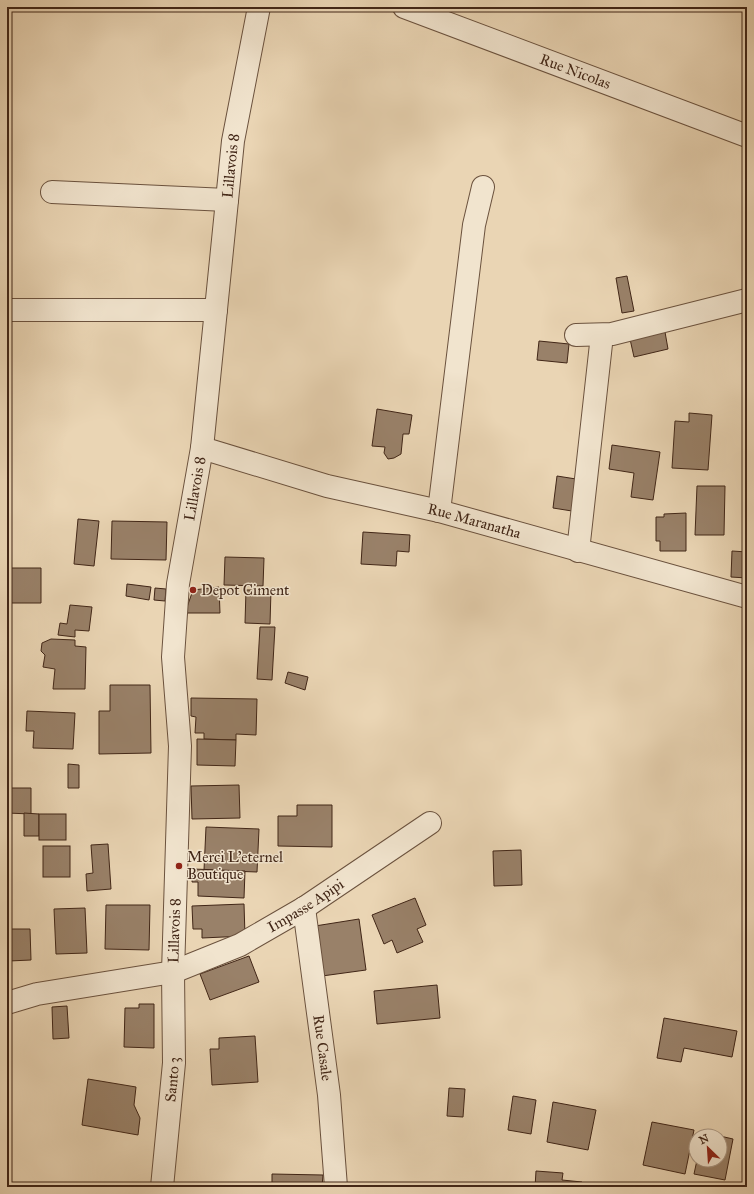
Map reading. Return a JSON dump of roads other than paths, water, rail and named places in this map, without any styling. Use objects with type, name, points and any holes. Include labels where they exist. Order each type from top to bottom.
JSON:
[{"type":"street","name":"Lillavois 8","points":[[174,972],[180,746],[173,657],[178,584],[202,448],[233,141],[259,7]]},
{"type":"street","name":"Rue Nicolas","points":[[404,7],[747,136]]},
{"type":"street","points":[[439,511],[474,225],[483,188]]},
{"type":"street","points":[[52,192],[227,200]]},
{"type":"street","points":[[576,336],[602,335],[620,332],[747,300]]},
{"type":"street","points":[[7,310],[216,310]]},
{"type":"street","points":[[578,551],[602,335]]},
{"type":"street","name":"Rue Maranatha","points":[[202,448],[327,486],[439,511],[747,597]]},
{"type":"street","name":"Impasse Apipi","points":[[7,1004],[37,994],[174,972],[240,945],[304,908],[430,823]]},
{"type":"street","name":"Rue Casale","points":[[304,908],[329,1095],[336,1187]]},
{"type":"street","name":"Santo 3","points":[[162,1187],[174,1064],[174,972]]},
{"type":"place","name":"Depot Ciment","points":[[193,590]]},
{"type":"place","name":"Merci L'eternel Boutique","points":[[179,866]]}]
